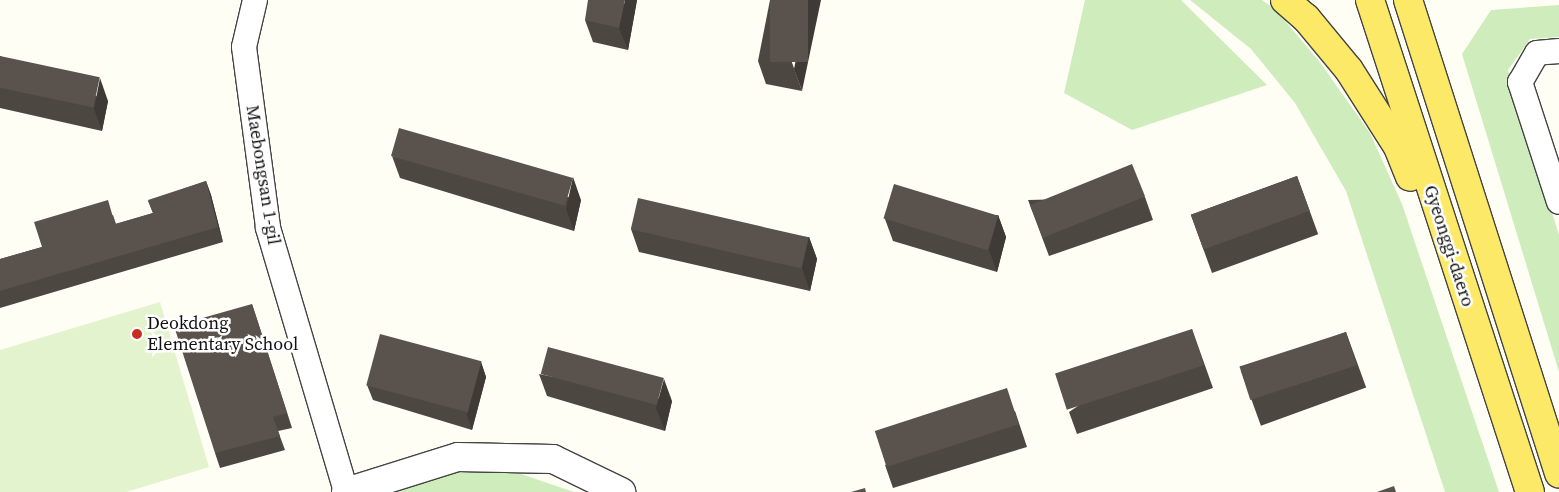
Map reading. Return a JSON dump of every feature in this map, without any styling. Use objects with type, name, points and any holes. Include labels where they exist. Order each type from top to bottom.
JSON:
[{"type":"main road","points":[[1285,0],[1306,18],[1349,70],[1398,148],[1459,275]]},
{"type":"main road","name":"Gyeonggi-daero","points":[[1370,0],[1530,492]]},
{"type":"main road","name":"Gyeonggi-daero","points":[[1408,0],[1559,473]]},
{"type":"street","name":"Maebongsan 1-gil","points":[[255,0],[244,47],[268,228],[346,492]]},
{"type":"street","points":[[1559,51],[1537,52],[1520,82],[1559,202]]},
{"type":"street","points":[[346,492],[458,457],[553,459],[621,492]]},
{"type":"green space","points":[[1085,0],[1181,0],[1267,85],[1132,130],[1064,93]]},
{"type":"green space","points":[[1190,0],[1262,0],[1275,9],[1319,61],[1370,133],[1402,204],[1499,492],[1445,492],[1346,191],[1295,103],[1251,49]]},
{"type":"green space","points":[[1559,5],[1559,37],[1530,39],[1508,70],[1559,235],[1559,372],[1462,54],[1491,10]]},
{"type":"green space","points":[[160,302],[209,467],[126,492],[0,492],[0,350]]},
{"type":"green space","points":[[453,472],[515,472],[574,492],[385,492]]},
{"type":"building","points":[[588,0],[625,0],[619,28],[585,20]]},
{"type":"building","points":[[770,0],[808,0],[808,62],[770,62]]},
{"type":"building","points":[[0,56],[100,77],[93,108],[0,88]]},
{"type":"building","points":[[399,128],[573,178],[565,206],[391,156]]},
{"type":"building","points":[[1132,164],[1145,196],[1043,238],[1030,205]]},
{"type":"building","points":[[1297,176],[1310,211],[1203,249],[1191,215]]},
{"type":"building","points":[[206,181],[218,227],[0,291],[0,259],[42,247],[34,222],[108,200],[115,224],[153,213],[148,200]]},
{"type":"building","points":[[894,184],[998,216],[988,250],[883,218]]},
{"type":"building","points":[[638,198],[809,237],[801,269],[631,229]]},
{"type":"building","points":[[252,304],[287,413],[273,417],[280,436],[215,453],[174,326]]},
{"type":"building","points":[[1192,329],[1204,365],[1067,410],[1055,373]]},
{"type":"building","points":[[1346,332],[1357,365],[1250,400],[1239,367]]},
{"type":"building","points":[[380,334],[481,361],[468,412],[366,385]]},
{"type":"building","points":[[548,347],[664,378],[657,405],[541,374]]},
{"type":"building","points":[[1007,388],[1019,424],[887,467],[875,431]]},
{"type":"building","points":[[1394,486],[1396,492],[1377,492]]},
{"type":"building","points":[[865,488],[866,492],[851,492]]},
{"type":"place","name":"Deokdong Elementary School","points":[[137,334]]}]
